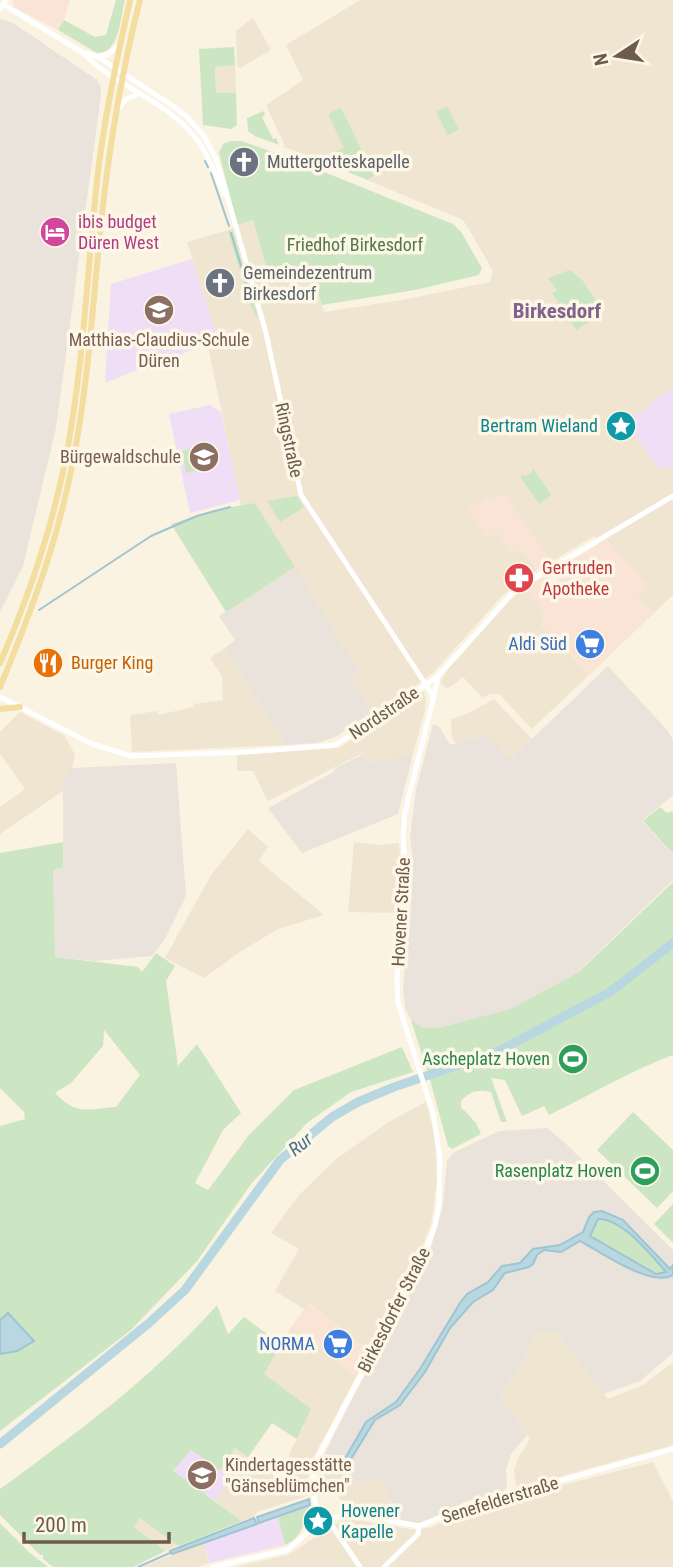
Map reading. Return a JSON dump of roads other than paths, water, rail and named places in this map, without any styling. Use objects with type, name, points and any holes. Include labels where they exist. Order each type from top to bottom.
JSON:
[{"type":"main road","points":[[0,663],[37,570],[65,463],[76,393],[99,171],[113,79],[130,0]]},
{"type":"main road","points":[[0,687],[45,572],[72,466],[84,394],[104,200],[123,74],[140,0]]},
{"type":"main road","points":[[3,5],[82,52]]},
{"type":"main road","points":[[98,57],[109,54],[121,43]]},
{"type":"main road","name":"Ringstraße","points":[[82,52],[113,79],[180,122],[200,143],[229,207]]},
{"type":"main road","name":"Ringstraße","points":[[82,52],[98,57],[183,113],[196,126],[216,159],[266,333],[301,495],[426,684]]},
{"type":"main road","points":[[117,111],[125,100],[138,93]]},
{"type":"main road","name":"Nordstraße","points":[[0,697],[92,744],[121,754],[246,752],[335,745],[438,676],[516,589],[673,496]]},
{"type":"main road","name":"Hovener Straße","points":[[428,1099],[398,1003],[397,978],[406,875],[403,827],[407,799],[438,676]]},
{"type":"main road","points":[[426,684],[431,690],[433,700]]},
{"type":"main road","points":[[0,709],[20,707]]},
{"type":"main road","name":"Birkesdorfer Straße","points":[[317,1513],[312,1484],[316,1461],[414,1276],[435,1226],[439,1204],[440,1158],[428,1099]]},
{"type":"main road","name":"Senefelderstraße","points":[[326,1522],[344,1515],[356,1515],[419,1526],[463,1508],[673,1449]]},
{"type":"main road","points":[[313,1528],[310,1518],[317,1513],[324,1515],[326,1522],[333,1527],[360,1567]]},
{"type":"main road","points":[[313,1528],[321,1530],[326,1522]]},
{"type":"main road","points":[[384,1567],[418,1534],[419,1526]]},
{"type":"main road","points":[[213,1567],[287,1550],[313,1528]]},
{"type":"water","points":[[602,1211],[623,1220],[670,1269],[673,1265],[673,1275],[664,1278],[639,1273],[580,1241],[561,1252],[544,1250],[529,1267],[505,1273],[493,1290],[473,1302],[450,1328],[425,1372],[400,1405],[375,1420],[346,1467],[343,1462],[366,1422],[396,1402],[467,1294],[488,1282],[502,1266],[520,1263],[533,1249],[560,1245],[583,1232],[594,1212]],"holes":[[[598,1219],[607,1220],[626,1231],[666,1272],[656,1274],[590,1236]]]},
{"type":"water","points":[[8,1313],[34,1341],[17,1351],[0,1354],[0,1320]]},
{"type":"water","points":[[309,1499],[310,1505],[259,1523],[257,1517]]},
{"type":"water","points":[[254,1518],[257,1524],[172,1554],[170,1551]]},
{"type":"waterway","points":[[205,161],[208,167]]},
{"type":"waterway","points":[[211,173],[229,226]]},
{"type":"waterway","points":[[231,233],[252,302]]},
{"type":"waterway","points":[[39,610],[151,536],[197,516],[230,507]]},
{"type":"waterway","name":"Rur","points":[[0,1444],[149,1323],[185,1290],[280,1160],[332,1117],[358,1102],[394,1087],[499,1051],[610,992],[673,943]]},
{"type":"waterway","points":[[138,1567],[170,1553]]},
{"type":"place","name":"Muttergotteskapelle","points":[[244,162]]},
{"type":"place","name":"ibis budget Düren West","points":[[55,232]]},
{"type":"place","name":"Gemeindezentrum Birkesdorf","points":[[220,283]]},
{"type":"place","name":"Matthias-Claudius-Schule Düren","points":[[159,310]]},
{"type":"place","name":"Bertram Wieland","points":[[621,426]]},
{"type":"place","name":"Bürgewaldschule","points":[[204,457]]},
{"type":"place","name":"Gertruden Apotheke","points":[[519,578]]},
{"type":"place","name":"Aldi Süd","points":[[590,644]]},
{"type":"place","name":"Burger King","points":[[48,663]]},
{"type":"place","name":"Ascheplatz Hoven","points":[[573,1059]]},
{"type":"place","name":"Rasenplatz Hoven","points":[[645,1171]]},
{"type":"place","name":"NORMA","points":[[338,1344]]},
{"type":"place","name":"Kindertagesstätte \"Gänseblümchen\"","points":[[202,1475]]},
{"type":"place","name":"Hovener Kapelle","points":[[318,1521]]},
{"type":"district","name":"Birkesdorf","points":[[557,311]]},
{"type":"park label","name":"Friedhof Birkesdorf","points":[[355,245]]}]
